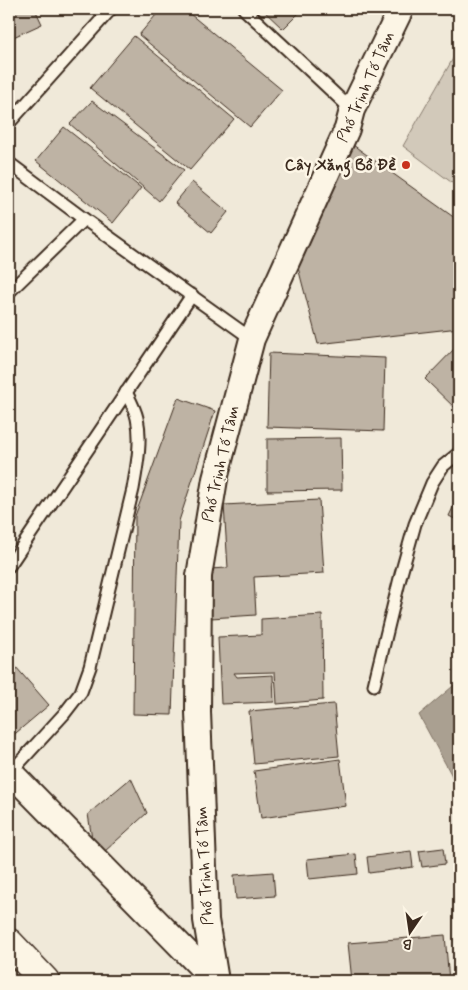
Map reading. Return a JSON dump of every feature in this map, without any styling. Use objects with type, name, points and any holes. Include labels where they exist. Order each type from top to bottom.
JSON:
[{"type":"main road","points":[[12,946],[23,981]]},
{"type":"main road","points":[[12,946],[45,981]]},
{"type":"street","name":"Phố Trịnh Tố Tâm","points":[[215,981],[206,920],[198,712],[199,576],[215,479],[252,339],[347,130],[352,110],[401,9]]},
{"type":"street","points":[[10,772],[215,981]]},
{"type":"lane","points":[[9,123],[111,9]]},
{"type":"lane","points":[[244,9],[352,110]]},
{"type":"lane","points":[[9,164],[252,339]]},
{"type":"lane","points":[[9,292],[84,219]]},
{"type":"lane","points":[[9,566],[192,295]]},
{"type":"lane","points":[[10,772],[64,714],[81,692],[90,668],[133,489],[137,462],[139,427],[137,416],[126,392]]},
{"type":"lane","points":[[374,685],[415,524],[432,483],[443,466],[459,453]]},
{"type":"shaded area","points":[[459,48],[459,188],[403,146]]},
{"type":"shaded area","points":[[459,681],[459,797],[451,774],[419,715]]},
{"type":"building","points":[[17,9],[35,9],[42,24],[9,39],[9,13]]},
{"type":"building","points":[[161,9],[184,9],[282,90],[250,127],[139,35]]},
{"type":"building","points":[[262,9],[303,9],[283,29]]},
{"type":"building","points":[[134,36],[234,119],[190,170],[90,88]]},
{"type":"building","points":[[92,101],[184,170],[159,201],[70,124]]},
{"type":"building","points":[[64,127],[141,188],[113,223],[36,161]]},
{"type":"building","points":[[346,140],[459,221],[459,328],[318,344],[295,256]]},
{"type":"building","points":[[192,182],[228,212],[211,233],[175,203]]},
{"type":"building","points":[[459,344],[459,412],[425,379]]},
{"type":"building","points":[[269,353],[385,358],[383,431],[267,427]]},
{"type":"building","points":[[178,398],[215,411],[179,521],[172,715],[133,714],[135,516]]},
{"type":"building","points":[[341,438],[342,490],[267,491],[267,439]]},
{"type":"building","points":[[459,495],[459,521],[449,516]]},
{"type":"building","points":[[319,500],[324,573],[254,577],[256,615],[211,618],[208,569],[228,568],[224,505]]},
{"type":"building","points":[[322,615],[323,700],[277,704],[275,672],[234,673],[237,677],[273,675],[274,702],[221,704],[218,637],[261,635],[261,619]]},
{"type":"building","points":[[9,659],[49,705],[10,738],[9,737]]},
{"type":"building","points":[[334,704],[339,756],[254,764],[249,711]]},
{"type":"building","points":[[340,759],[346,806],[261,818],[254,771]]},
{"type":"building","points":[[131,778],[147,813],[104,852],[92,839],[88,814]]},
{"type":"building","points":[[443,848],[445,864],[422,867],[419,851]]},
{"type":"building","points":[[411,851],[413,867],[369,873],[367,857]]},
{"type":"building","points":[[356,854],[358,874],[309,879],[307,859]]},
{"type":"building","points":[[273,872],[275,896],[236,899],[234,875]]},
{"type":"building","points":[[445,935],[449,981],[352,981],[348,943]]},
{"type":"place","name":"Cây Xăng Bồ Đề","points":[[406,165]]}]
